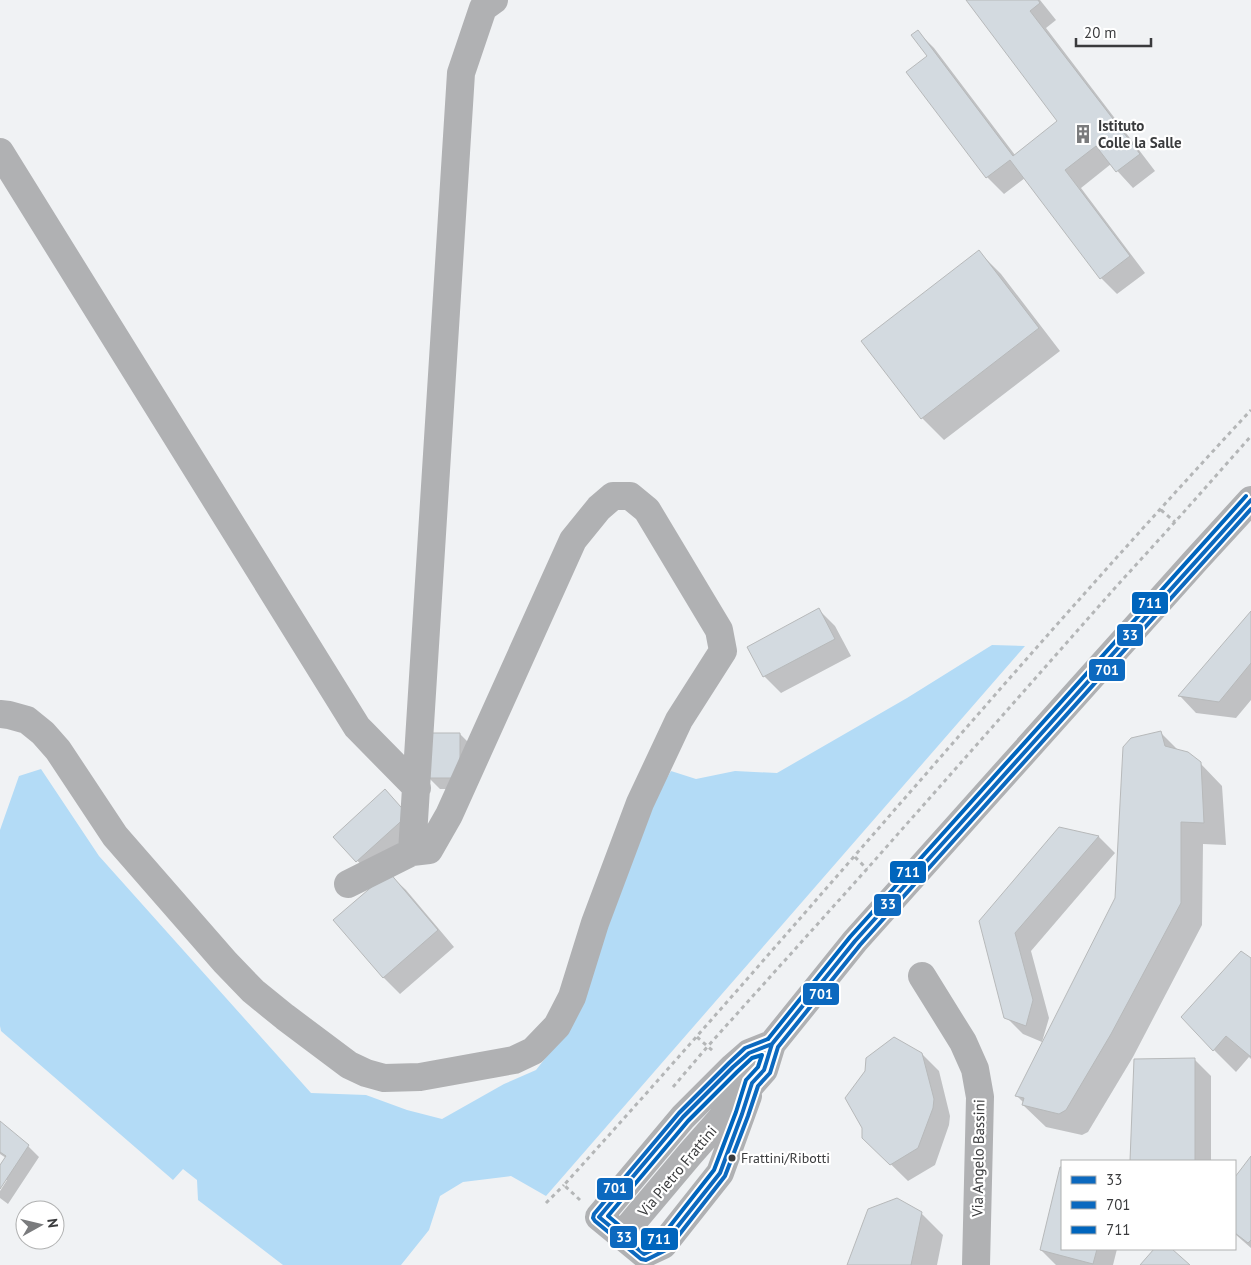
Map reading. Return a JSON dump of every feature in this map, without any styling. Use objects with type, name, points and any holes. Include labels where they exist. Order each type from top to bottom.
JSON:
[{"type":"street","points":[[412,852],[461,74],[483,8],[494,0]]},
{"type":"street","points":[[0,152],[357,727],[416,788]]},
{"type":"street","points":[[0,714],[9,714],[27,720],[43,733],[58,750],[115,836],[224,962],[253,991],[349,1065],[366,1073],[384,1078],[402,1078],[514,1060],[533,1051],[557,1026],[572,997],[595,923],[640,803],[679,720],[723,651],[719,630],[685,572],[647,510],[630,496],[613,496],[599,508],[573,540],[449,815],[430,850],[412,852],[348,884]]},
{"type":"street","name":"Via Pietro Frattini","points":[[622,1236],[690,1154],[764,1070],[772,1044],[854,941],[1251,500]]},
{"type":"street","name":"Via Angelo Bassini","points":[[922,976],[964,1042],[975,1069],[980,1097],[976,1265]]},
{"type":"street","name":"Via Pietro Frattini","points":[[752,1083],[720,1173],[663,1245],[644,1254],[599,1217],[682,1117],[748,1053],[772,1044]]},
{"type":"path","points":[[546,1202],[564,1185],[697,1037],[994,696],[1251,410]]},
{"type":"path","points":[[670,1090],[1251,436]]},
{"type":"path","points":[[1161,510],[1176,522]]},
{"type":"path","points":[[855,856],[867,869]]},
{"type":"path","points":[[697,1037],[718,1055]]},
{"type":"path","points":[[564,1185],[599,1217]]},
{"type":"shaded area","points":[[992,645],[1025,646],[546,1196],[511,1176],[463,1182],[440,1196],[429,1230],[401,1265],[283,1265],[198,1200],[197,1180],[183,1169],[173,1180],[1,1031],[0,830],[19,776],[41,769],[99,856],[311,1093],[366,1095],[407,1110],[442,1119],[504,1084],[536,1070],[569,1028],[642,820],[671,771],[696,779],[735,771],[777,773],[907,698]]},
{"type":"building","name":"Istituto Colle la Salle","points":[[966,0],[1038,0],[1040,3],[1030,11],[1140,154],[1116,172],[1096,146],[1065,170],[1130,256],[1100,279],[1010,160],[986,178],[906,72],[927,56],[911,35],[918,30],[1013,156],[1057,121]]},
{"type":"building","points":[[979,250],[1039,328],[921,419],[861,341]]},
{"type":"building","points":[[819,608],[835,639],[763,677],[747,647]]},
{"type":"building","points":[[1251,611],[1251,663],[1219,702],[1178,696]]},
{"type":"building","points":[[1161,731],[1165,746],[1188,752],[1201,762],[1204,823],[1181,822],[1181,903],[1111,1034],[1066,1110],[1059,1114],[1022,1105],[1024,1098],[1015,1096],[1115,898],[1123,747],[1131,738]]},
{"type":"building","points":[[428,733],[460,733],[460,778],[427,778]]},
{"type":"building","points":[[385,789],[408,815],[356,862],[333,837]]},
{"type":"building","points":[[1059,827],[1099,836],[1015,933],[1033,1000],[1026,1026],[1004,1018],[979,921]]},
{"type":"building","points":[[389,872],[438,930],[383,978],[333,920]]},
{"type":"building","points":[[1241,951],[1251,958],[1251,1057],[1226,1036],[1213,1051],[1181,1017]]},
{"type":"building","points":[[894,1037],[922,1053],[934,1099],[933,1108],[918,1148],[890,1165],[862,1138],[862,1128],[845,1098],[865,1071],[866,1058]]},
{"type":"building","points":[[1195,1058],[1195,1160],[1130,1160],[1134,1059]]},
{"type":"building","points":[[0,1121],[29,1145],[0,1189],[0,1165],[6,1156],[0,1152]]},
{"type":"building","points":[[1251,1156],[1251,1240],[1248,1243],[1236,1234],[1236,1176]]},
{"type":"building","points":[[1061,1167],[1061,1250],[1097,1250],[1093,1264],[1040,1250]]},
{"type":"building","points":[[897,1198],[922,1212],[911,1265],[847,1265],[868,1209]]},
{"type":"building","points":[[1153,1250],[1173,1250],[1190,1265],[1140,1265]]},
{"type":"transit line","name":"711","points":[[768,1039],[850,937],[1246,496]]},
{"type":"transit line","name":"33","points":[[772,1044],[855,941],[1251,500]]},
{"type":"transit line","name":"701","points":[[768,1039],[745,1048],[679,1113],[594,1214],[593,1218],[595,1221],[641,1259],[646,1260],[668,1249],[725,1176],[758,1086],[770,1073],[778,1047],[860,945],[1251,509]]},
{"type":"transit line","name":"33","points":[[772,1044],[764,1070],[752,1083],[720,1173],[663,1245],[644,1254],[599,1217],[683,1117],[749,1053],[772,1044]]},
{"type":"transit line","name":"711","points":[[762,1055],[758,1067],[746,1080],[714,1170],[659,1240],[645,1247],[608,1216],[688,1121],[752,1058],[762,1055]]},
{"type":"place","name":"Istituto Colle la Salle","points":[[1083,134]]},
{"type":"place","name":"Frattini/Ribotti","points":[[732,1158]]}]
